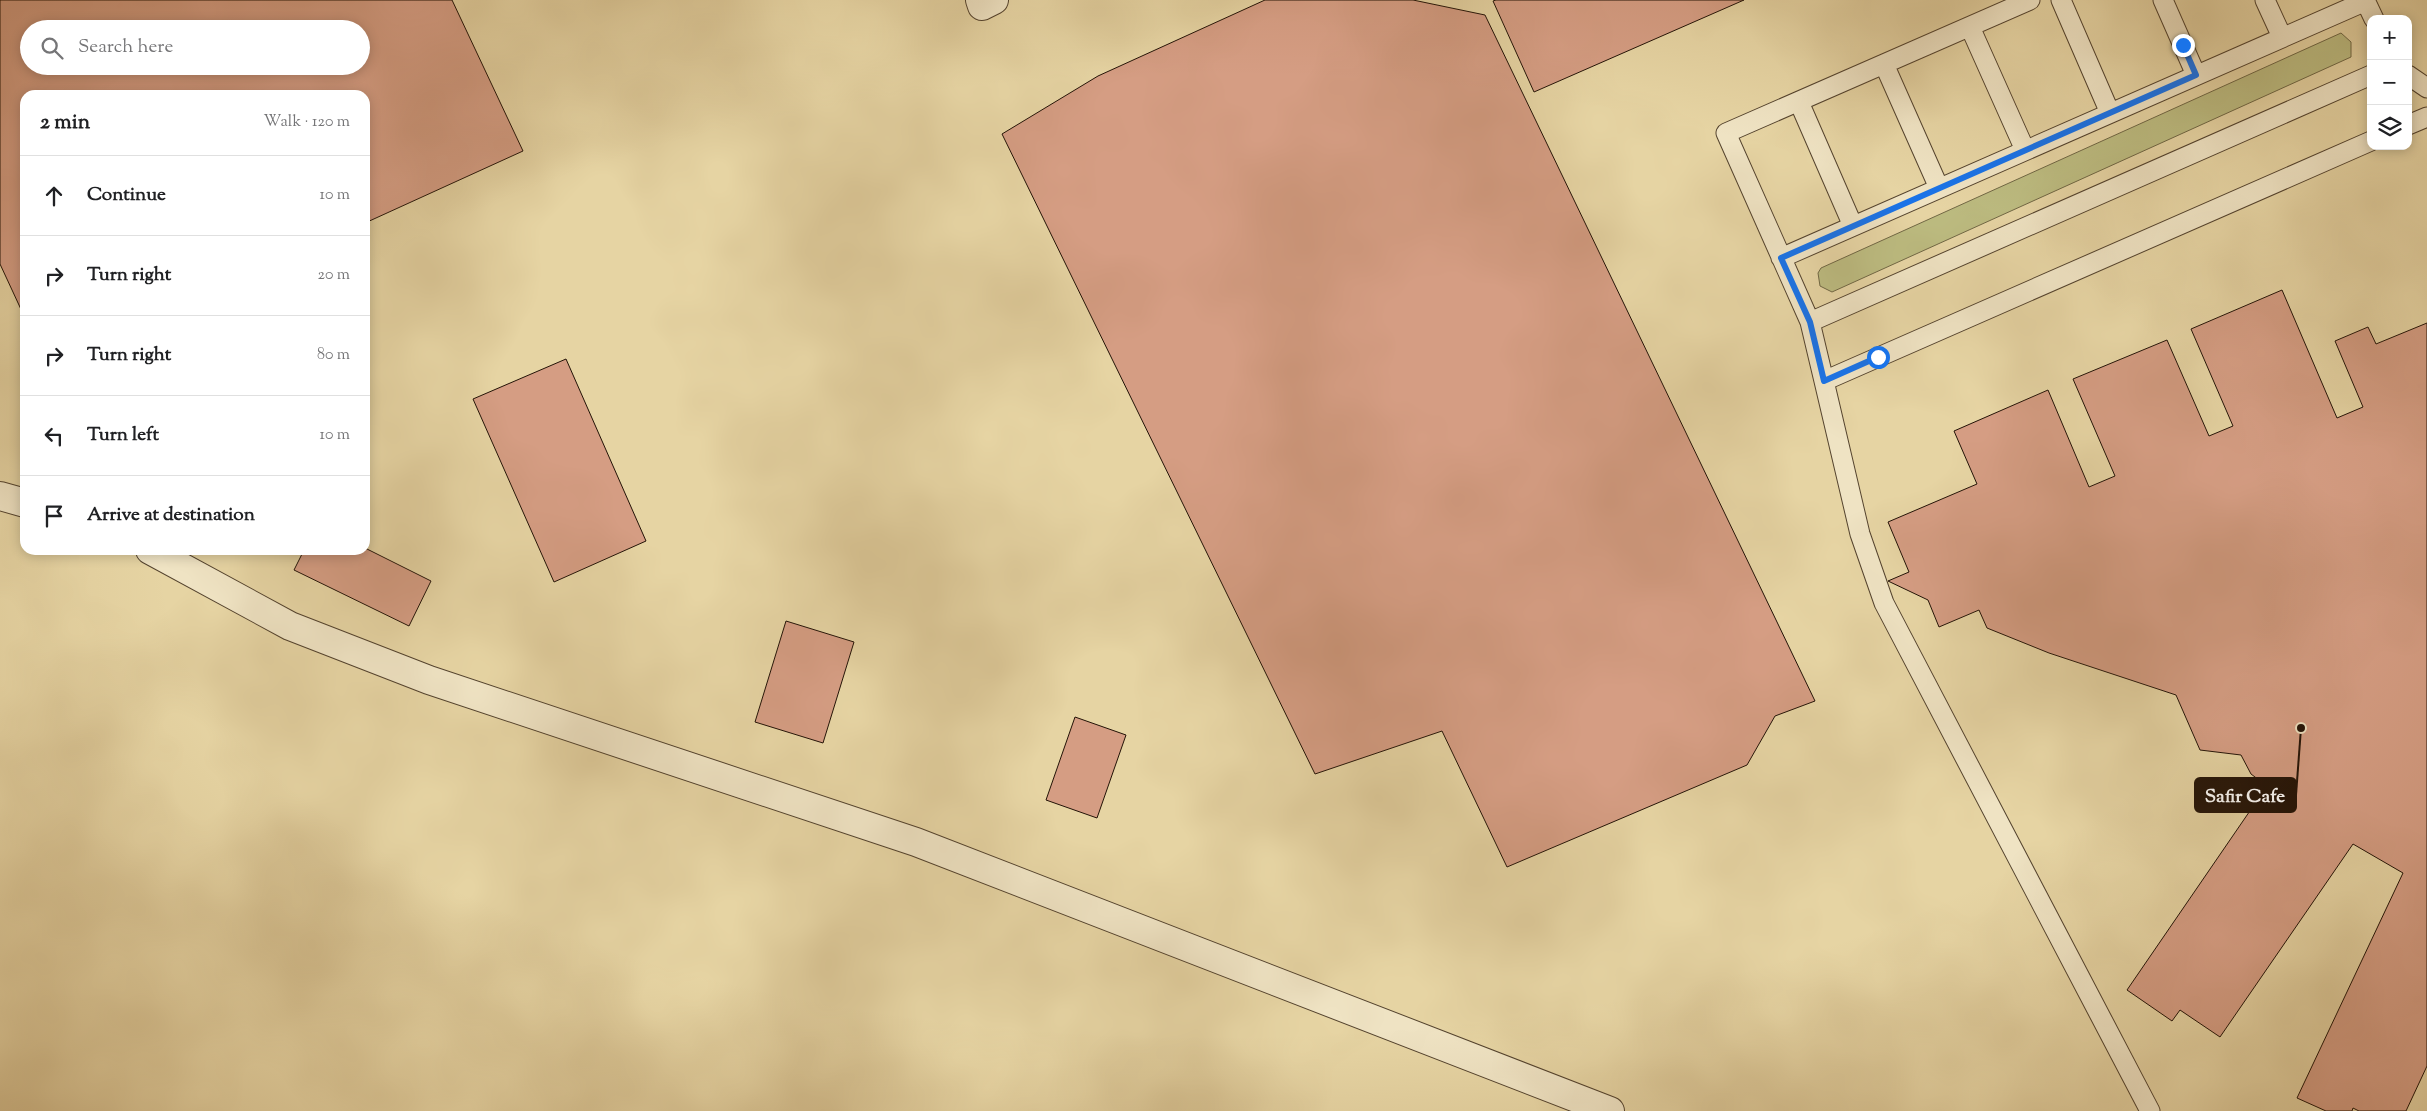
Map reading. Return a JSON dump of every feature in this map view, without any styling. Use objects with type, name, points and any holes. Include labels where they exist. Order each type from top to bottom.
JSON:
[{"type":"street","points":[[980,0],[982,6],[994,0]]},
{"type":"street","points":[[0,496],[20,501]]},
{"type":"street","points":[[159,555],[290,626],[428,680],[916,842],[1610,1111]]},
{"type":"lane","points":[[2030,0],[1726,133],[1810,322],[1860,534],[1884,603],[2150,1111]]},
{"type":"lane","points":[[2060,0],[2110,113]]},
{"type":"lane","points":[[2163,0],[2196,75]]},
{"type":"lane","points":[[2265,0],[2282,38]]},
{"type":"lane","points":[[1781,258],[2366,0],[2372,15]]},
{"type":"lane","points":[[1970,27],[2025,150]]},
{"type":"lane","points":[[1884,64],[1939,188]]},
{"type":"lane","points":[[1810,322],[2367,77]]},
{"type":"lane","points":[[2412,78],[2427,88]]},
{"type":"lane","points":[[1799,102],[1853,226]]},
{"type":"lane","points":[[2412,123],[2427,116]]},
{"type":"lane","points":[[1824,381],[2367,143]]},
{"type":"shaded area","points":[[2341,33],[2351,42],[2351,57],[1832,292],[1820,286],[1818,273],[1821,268]]},
{"type":"building","points":[[0,0],[452,0],[523,151],[370,221],[370,90],[20,90],[20,307],[0,264]]},
{"type":"building","points":[[1265,0],[1413,0],[1485,15],[1815,701],[1775,716],[1747,765],[1507,867],[1442,731],[1315,774],[1002,134],[1098,76]]},
{"type":"building","points":[[1744,0],[1534,92],[1493,1]]},
{"type":"building","points":[[2282,290],[2337,418],[2363,407],[2335,341],[2368,327],[2376,344],[2427,323],[2427,1066],[2406,1111],[2359,1111],[2353,1108],[2352,1111],[2326,1111],[2297,1098],[2403,873],[2353,844],[2220,1037],[2180,1010],[2172,1021],[2127,990],[2267,786],[2251,774],[2241,755],[2200,750],[2176,695],[2049,653],[1987,628],[1979,610],[1939,627],[1928,600],[1888,581],[1909,572],[1888,522],[1977,484],[1954,431],[2048,390],[2089,487],[2115,476],[2073,379],[2167,340],[2209,436],[2233,426],[2191,329]]},
{"type":"building","points":[[566,359],[646,541],[554,582],[473,399]]},
{"type":"building","points":[[370,550],[431,581],[409,626],[294,570],[302,555],[370,555]]},
{"type":"building","points":[[786,621],[854,642],[823,743],[755,722]]},
{"type":"building","points":[[1075,717],[1126,735],[1097,818],[1046,800]]},
{"type":"place","name":"Safir Cafe","points":[[2301,728]]},
{"type":"route","points":[[1878,357],[1824,381],[1810,322],[1781,258],[2196,75],[2183,45]]}]
